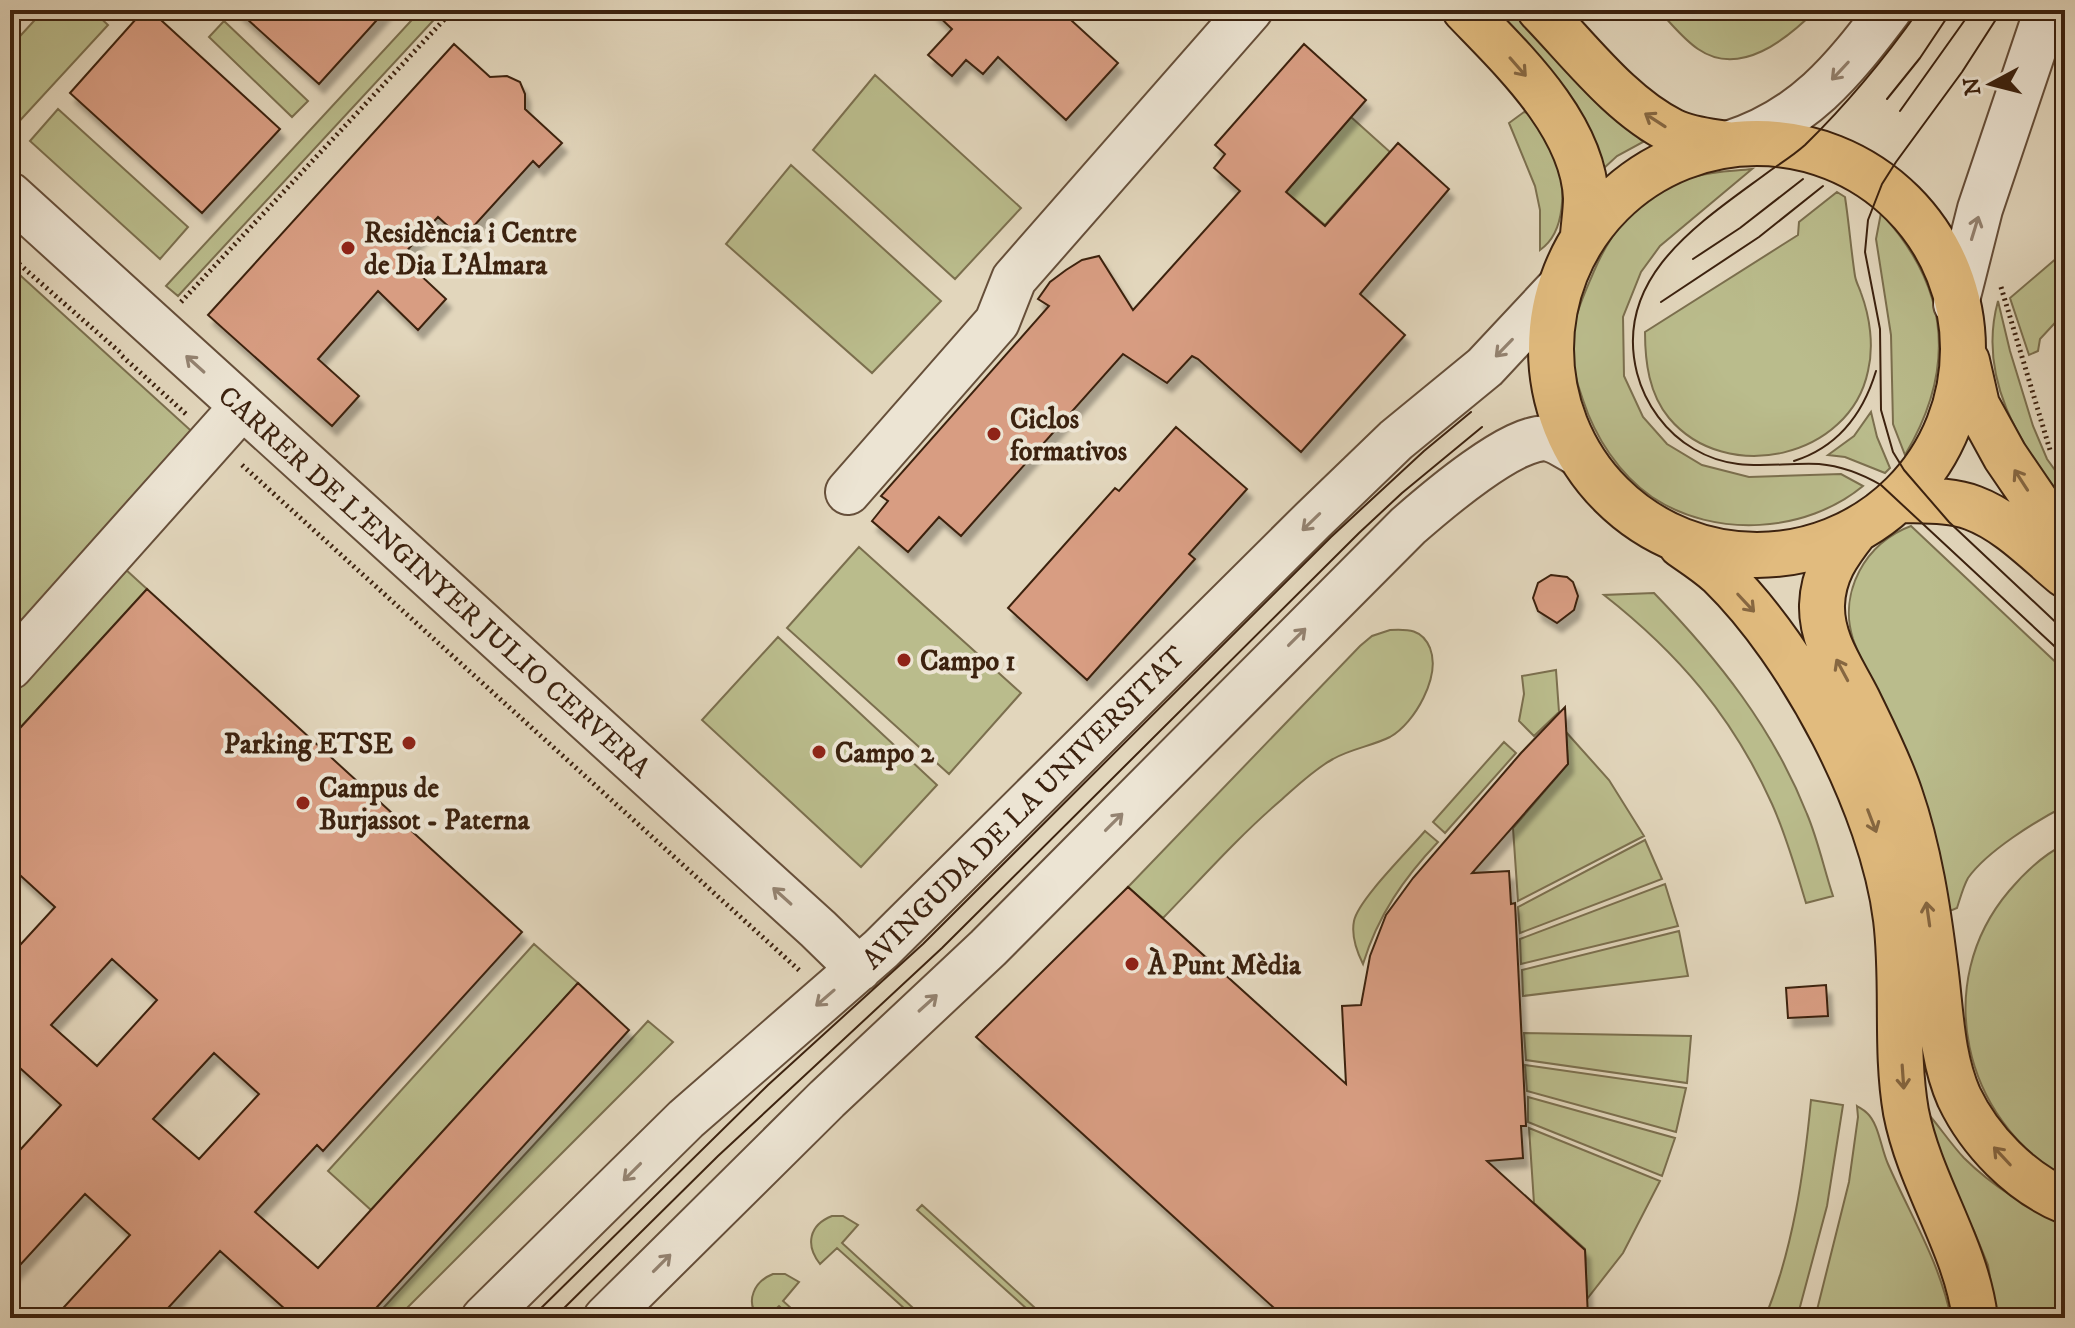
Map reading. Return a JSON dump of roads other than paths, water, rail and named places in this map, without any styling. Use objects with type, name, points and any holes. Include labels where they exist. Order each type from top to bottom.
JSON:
[{"type":"main road","points":[[1465,10],[1552,107],[1569,139],[1581,169],[1586,197],[1583,235]]},
{"type":"main road","points":[[1540,10],[1628,101],[1655,121],[1675,132],[1728,144]]},
{"type":"main road","points":[[1667,534],[1710,551],[1754,555],[1807,550],[1856,530],[1898,500],[1940,446],[1956,405],[1962,365],[1954,290],[1944,261],[1918,219],[1882,184],[1845,161],[1803,147],[1765,142],[1728,144],[1674,159],[1626,189],[1583,235],[1556,291],[1552,340],[1556,389],[1563,423],[1577,453],[1603,485],[1625,507],[1718,572],[1756,614],[1810,695],[1871,816],[1883,852],[1896,918],[1906,1109],[1915,1152],[1964,1269],[1975,1318]]},
{"type":"main road","points":[[1958,319],[1977,405],[2005,456],[2065,544]]},
{"type":"main road","points":[[1898,500],[1949,502],[1972,507],[1995,518],[2065,575]]},
{"type":"main road","points":[[1856,530],[1834,558],[1825,580],[1821,607],[1827,637],[1838,665],[1878,742],[1900,795],[1924,890],[1950,1072],[1973,1123],[2010,1165],[2033,1183],[2065,1201]]},
{"type":"street","points":[[848,492],[997,322],[1014,279],[1250,10]]},
{"type":"street","points":[[1728,144],[1778,125],[1801,108],[1841,71],[1889,10]]},
{"type":"street","points":[[1958,319],[1980,209],[2047,10]]},
{"type":"street","name":"CARRER DE L'ENGINYER JULIO CERVERA","points":[[10,195],[806,918],[843,983]]},
{"type":"street","name":"AVINGUDA DE LA UNIVERSITAT","points":[[484,1318],[686,1119],[843,983],[1396,440],[1485,367],[1556,291]]},
{"type":"street","points":[[10,667],[242,407]]},
{"type":"street","points":[[606,1318],[838,1088],[988,948],[1408,526],[1455,484],[1526,443],[1549,438],[1577,453]]},
{"type":"tram line","points":[[1919,10],[1865,80],[1805,145],[1718,209],[1670,254],[1651,279],[1638,307],[1633,338],[1637,373],[1645,396],[1658,417],[1674,435],[1710,457],[1740,464],[1827,465],[1852,471],[1881,485],[2065,656]]},
{"type":"tram line","points":[[1887,99],[1920,58],[1952,10]]},
{"type":"tram line","points":[[1900,111],[1972,10]]},
{"type":"tram line","points":[[2002,10],[1962,72],[1896,162],[1882,184],[1868,220],[1865,252],[1880,329],[1881,410],[1893,452],[1904,470],[1949,522],[2065,631]]},
{"type":"tram line","points":[[1693,259],[1740,228],[1803,179]]},
{"type":"tram line","points":[[1661,302],[1759,237],[1823,186]]},
{"type":"tram line","points":[[1794,461],[1824,447],[1847,427],[1864,401],[1876,371]]},
{"type":"tram line","points":[[531,1318],[768,1085],[923,944],[1331,537],[1471,412]]},
{"type":"tram line","points":[[554,1318],[718,1156],[942,948],[1359,533],[1482,427]]},
{"type":"place","name":"Residència i Centre de Dia L'Almara","points":[[348,248]]},
{"type":"place","name":"Ciclos formativos","points":[[994,434]]},
{"type":"place","name":"Campo 1","points":[[904,660]]},
{"type":"place","name":"Parking ETSE","points":[[409,743]]},
{"type":"place","name":"Campo 2","points":[[819,752]]},
{"type":"place","name":"Campus de Burjassot - Paterna","points":[[303,803]]},
{"type":"place","name":"À Punt Mèdia","points":[[1132,964]]}]
